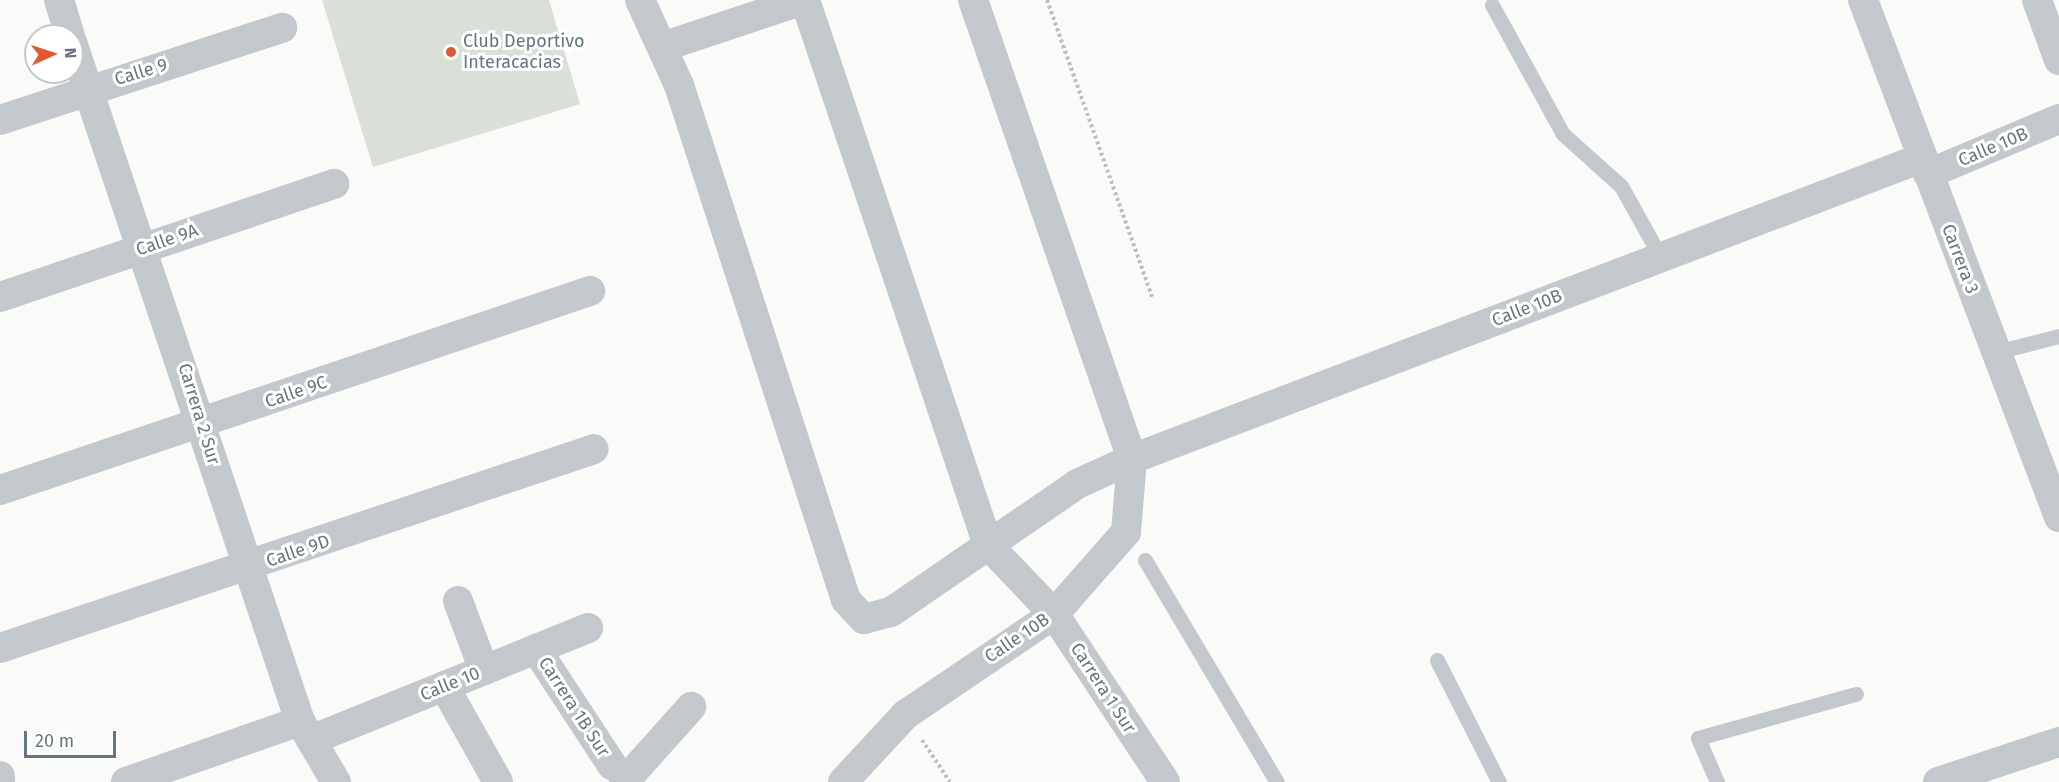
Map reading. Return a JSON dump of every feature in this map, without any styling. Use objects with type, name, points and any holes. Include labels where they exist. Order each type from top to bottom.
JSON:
[{"type":"street","points":[[59,0],[66,24]]},
{"type":"street","points":[[640,0],[662,46],[804,0],[988,544]]},
{"type":"street","points":[[974,0],[1132,459]]},
{"type":"street","name":"Carrera 3","points":[[1863,0],[2059,517]]},
{"type":"street","points":[[2037,0],[2059,60]]},
{"type":"street","name":"Calle 9","points":[[0,120],[87,89],[282,28]]},
{"type":"street","name":"Calle 10B","points":[[662,46],[679,85],[846,600],[864,619],[891,612],[1077,484],[1132,459],[1661,258],[2059,119]]},
{"type":"street","name":"Carrera 2 Sur","points":[[84,80],[145,248],[203,424],[246,569],[305,730],[336,782]]},
{"type":"street","name":"Calle 9A","points":[[0,297],[334,184]]},
{"type":"street","name":"Calle 9C","points":[[0,490],[203,424],[590,291]]},
{"type":"street","name":"Calle 9D","points":[[0,648],[246,569],[594,449]]},
{"type":"street","name":"Calle 10B","points":[[843,782],[904,715],[1054,614],[1126,532],[1132,459]]},
{"type":"street","name":"Carrera 1 Sur","points":[[988,544],[1054,614],[1165,782]]},
{"type":"street","points":[[458,601],[484,670]]},
{"type":"street","name":"Calle 10","points":[[126,782],[305,730],[444,686],[588,628]]},
{"type":"street","name":"Carrera 1B Sur","points":[[536,649],[618,773]]},
{"type":"street","points":[[444,686],[498,782]]},
{"type":"street","points":[[618,773],[691,707]]},
{"type":"street","points":[[1938,782],[2059,742]]},
{"type":"street","points":[[0,776],[0,781]]},
{"type":"lane","points":[[1492,5],[1563,134],[1622,186],[1661,258]]},
{"type":"lane","points":[[1996,352],[2059,336]]},
{"type":"lane","points":[[1145,560],[1277,782]]},
{"type":"lane","points":[[1437,660],[1499,782]]},
{"type":"lane","points":[[1717,782],[1698,738],[1856,694]]},
{"type":"path","points":[[1047,0],[1152,297]]},
{"type":"path","points":[[904,715],[950,782]]},
{"type":"shaded area","name":"Club Deportivo Interacacias","points":[[322,0],[549,0],[580,104],[373,167]]},
{"type":"place","name":"Club Deportivo Interacacias","points":[[451,52]]}]
